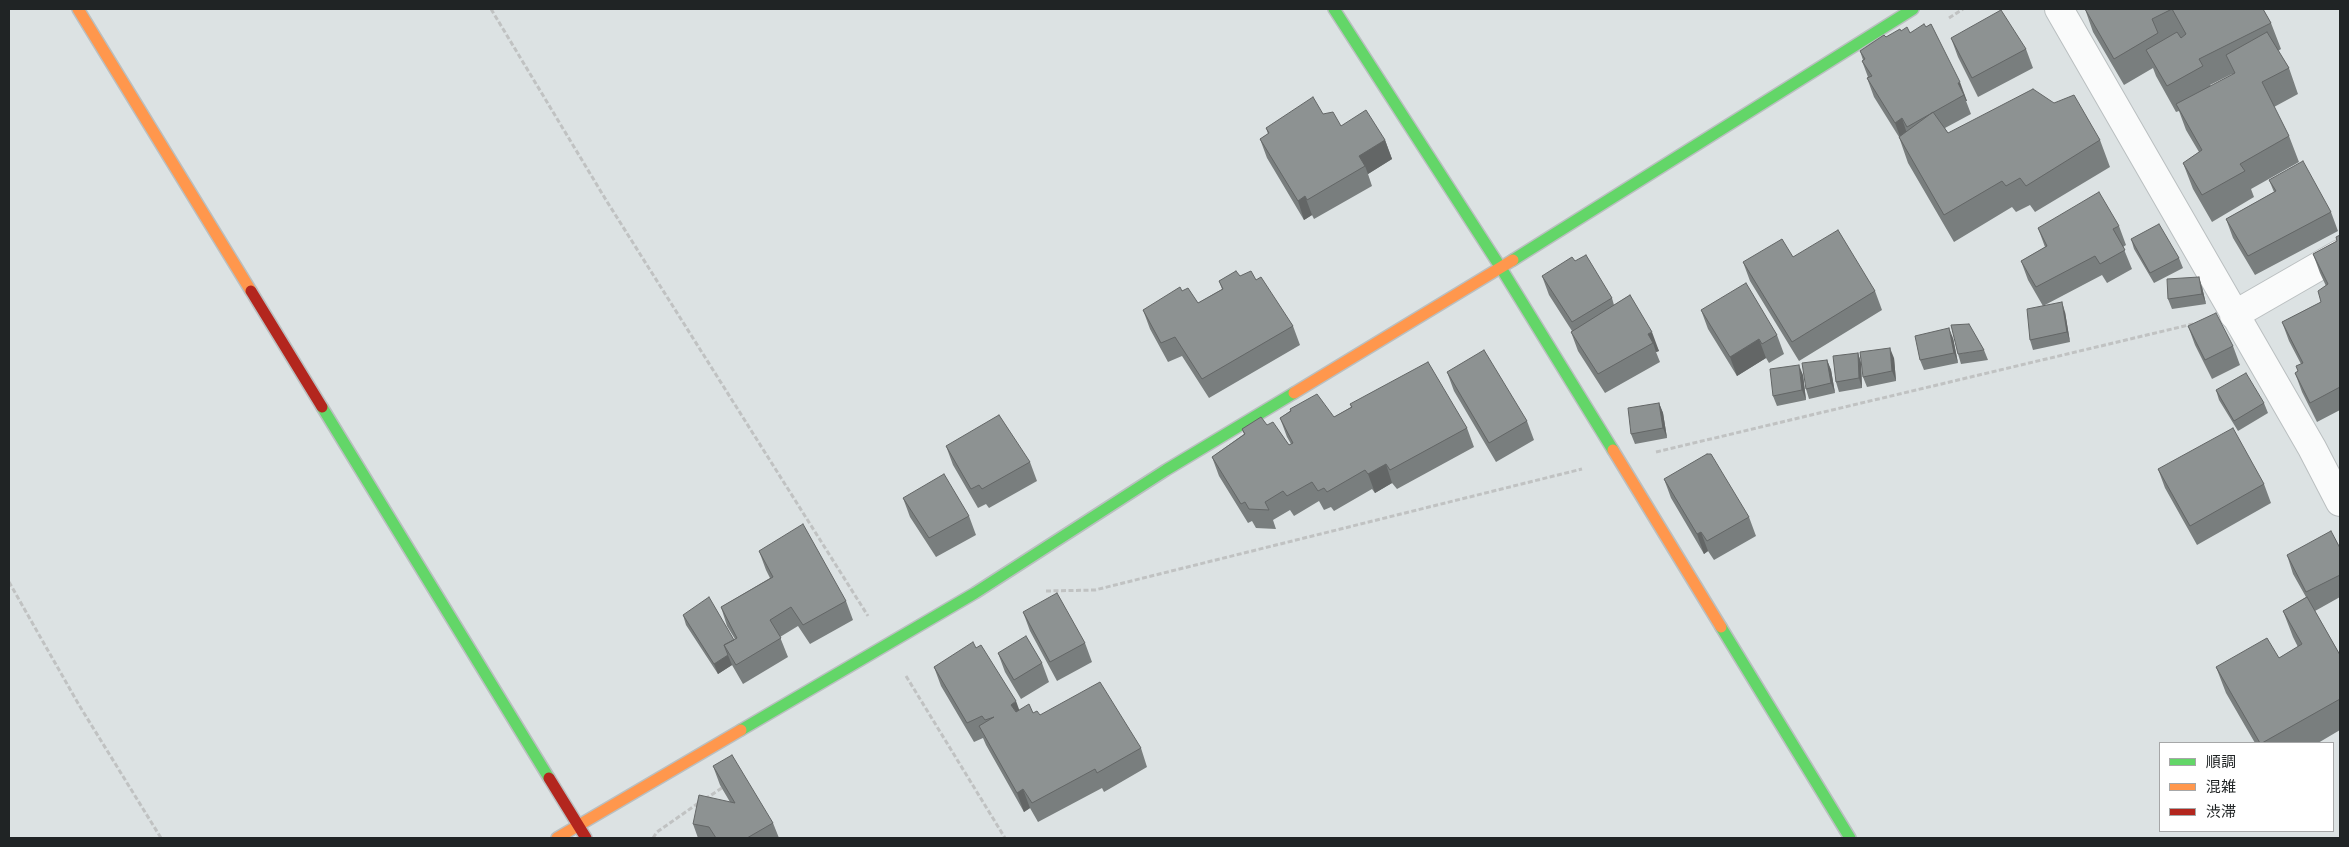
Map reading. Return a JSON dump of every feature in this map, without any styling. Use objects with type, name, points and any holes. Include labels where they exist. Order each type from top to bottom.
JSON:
[{"type":"street","points":[[78,9],[586,838]]},
{"type":"street","points":[[1334,9],[1501,268],[1850,838]]},
{"type":"street","points":[[557,838],[975,593],[1166,470],[1501,268],[1913,9]]},
{"type":"street","points":[[2059,9],[2312,448],[2340,502]]},
{"type":"street","points":[[2234,315],[2340,254]]},
{"type":"path","points":[[491,9],[606,200],[886,645],[1004,838]]},
{"type":"path","points":[[1045,591],[1095,590],[1618,460],[2234,315]]},
{"type":"path","points":[[9,582],[79,705],[161,838]]},
{"type":"building","points":[[2085,9],[2172,9],[2152,19],[2158,33],[2114,59]]},
{"type":"building","points":[[2172,9],[2263,9],[2271,23],[2199,59],[2203,66],[2167,86],[2146,50],[2177,32],[2181,38],[2186,34]]},
{"type":"building","points":[[2001,10],[2026,49],[1972,78],[1951,38]]},
{"type":"building","points":[[1924,24],[1926,27],[1931,24],[1960,82],[1958,83],[1964,95],[1907,127],[1902,118],[1895,123],[1867,78],[1872,76],[1862,61],[1865,59],[1860,51],[1884,35],[1886,37],[1907,27],[1910,33]]},
{"type":"building","points":[[2267,32],[2289,68],[2262,82],[2289,136],[2240,164],[2245,171],[2202,195],[2183,163],[2202,150],[2176,104],[2235,73],[2226,55]]},
{"type":"building","points":[[2033,89],[2054,103],[2074,95],[2100,140],[2026,186],[2020,178],[2006,186],[2002,181],[1944,215],[1899,137],[1933,112],[1948,133]]},
{"type":"building","points":[[1313,97],[1323,114],[1333,112],[1341,126],[1366,110],[1385,140],[1359,156],[1365,166],[1307,200],[1305,196],[1298,201],[1260,139],[1269,133],[1266,128]]},
{"type":"building","points":[[2303,161],[2331,212],[2248,256],[2226,219],[2276,191],[2269,180]]},
{"type":"building","points":[[2099,192],[2119,226],[2113,229],[2125,250],[2100,264],[2095,256],[2036,287],[2021,261],[2047,246],[2038,228]]},
{"type":"building","points":[[2159,224],[2179,258],[2150,273],[2131,239]]},
{"type":"building","points":[[1838,230],[1875,291],[1792,342],[1743,262],[1782,239],[1793,257]]},
{"type":"building","points":[[2340,235],[2340,387],[2310,403],[2295,373],[2298,371],[2296,366],[2303,363],[2282,322],[2321,302],[2318,291],[2328,284],[2313,254],[2337,241],[2336,237]]},
{"type":"building","points":[[1586,255],[1612,298],[1572,322],[1542,276],[1572,257],[1575,261]]},
{"type":"building","points":[[1236,271],[1240,276],[1251,271],[1256,280],[1261,277],[1293,326],[1202,379],[1175,337],[1161,343],[1143,310],[1180,287],[1182,291],[1188,288],[1198,303],[1223,289],[1219,281]]},
{"type":"building","points":[[2199,277],[2202,294],[2168,299],[2167,279]]},
{"type":"building","points":[[1746,283],[1777,335],[1762,344],[1759,339],[1730,357],[1701,310]]},
{"type":"building","points":[[1630,295],[1652,332],[1648,334],[1653,343],[1598,374],[1571,332]]},
{"type":"building","points":[[2062,302],[2067,332],[2030,340],[2027,309]]},
{"type":"building","points":[[2216,313],[2233,346],[2205,360],[2188,326]]},
{"type":"building","points":[[1969,324],[1984,350],[1958,354],[1951,325]]},
{"type":"building","points":[[1949,328],[1954,353],[1920,360],[1915,336]]},
{"type":"building","points":[[1890,348],[1892,371],[1863,377],[1860,352]]},
{"type":"building","points":[[1484,350],[1527,421],[1489,443],[1447,372]]},
{"type":"building","points":[[1858,353],[1859,378],[1836,382],[1833,356]]},
{"type":"building","points":[[1827,360],[1831,383],[1806,389],[1802,363]]},
{"type":"building","points":[[1428,362],[1467,428],[1390,470],[1386,464],[1368,474],[1365,470],[1327,492],[1324,488],[1318,491],[1312,482],[1287,496],[1283,491],[1265,502],[1269,510],[1249,509],[1245,502],[1241,504],[1212,457],[1245,434],[1242,429],[1261,417],[1267,425],[1273,422],[1289,445],[1293,443],[1280,418],[1291,411],[1290,409],[1317,394],[1334,417],[1352,407],[1350,404]]},
{"type":"building","points":[[1799,365],[1802,390],[1773,396],[1770,369]]},
{"type":"building","points":[[2246,373],[2264,403],[2234,421],[2216,390]]},
{"type":"building","points":[[1659,403],[1663,428],[1631,434],[1628,408]]},
{"type":"building","points":[[999,415],[1030,462],[982,489],[979,485],[971,489],[946,446]]},
{"type":"building","points":[[2233,428],[2264,484],[2190,526],[2158,469]]},
{"type":"building","points":[[1707,454],[1711,454],[1749,517],[1707,541],[1701,532],[1697,534],[1664,479]]},
{"type":"building","points":[[944,474],[969,516],[929,538],[903,498]]},
{"type":"building","points":[[803,524],[846,601],[803,625],[791,607],[770,620],[781,638],[736,665],[724,645],[737,638],[721,607],[773,577],[759,551]]},
{"type":"building","points":[[2331,531],[2340,548],[2340,575],[2306,592],[2287,555]]},
{"type":"building","points":[[1057,593],[1085,643],[1050,662],[1023,612]]},
{"type":"building","points":[[709,597],[734,640],[724,645],[728,655],[714,664],[683,615]]},
{"type":"building","points":[[2307,597],[2340,655],[2340,699],[2264,742],[2259,742],[2216,667],[2267,638],[2279,658],[2302,644],[2283,611]]},
{"type":"building","points":[[1026,636],[1042,663],[1014,680],[998,653]]},
{"type":"building","points":[[973,642],[976,648],[981,645],[1016,701],[1011,705],[1016,712],[1029,704],[1033,713],[1037,711],[1040,715],[1100,682],[1141,748],[1097,773],[1095,769],[1032,803],[1023,789],[1017,793],[979,726],[994,717],[985,720],[982,716],[967,723],[934,667]]},
{"type":"building","points":[[732,755],[773,823],[747,838],[716,838],[709,827],[693,824],[699,795],[735,803],[713,766]]},
{"type":"traffic: fast","points":[[1334,9],[1501,268],[1613,450]]},
{"type":"traffic: fast","points":[[1513,260],[1913,9]]},
{"type":"traffic: fast","points":[[741,730],[975,593],[1166,470],[1294,393]]},
{"type":"traffic: fast","points":[[322,407],[549,778]]},
{"type":"traffic: fast","points":[[1721,627],[1850,838]]},
{"type":"traffic: slow","points":[[78,9],[251,291]]},
{"type":"traffic: slow","points":[[1294,393],[1513,260]]},
{"type":"traffic: slow","points":[[1613,450],[1721,627]]},
{"type":"traffic: slow","points":[[557,838],[741,730]]},
{"type":"traffic: jam","points":[[251,291],[322,407]]},
{"type":"traffic: jam","points":[[549,778],[586,838]]}]
